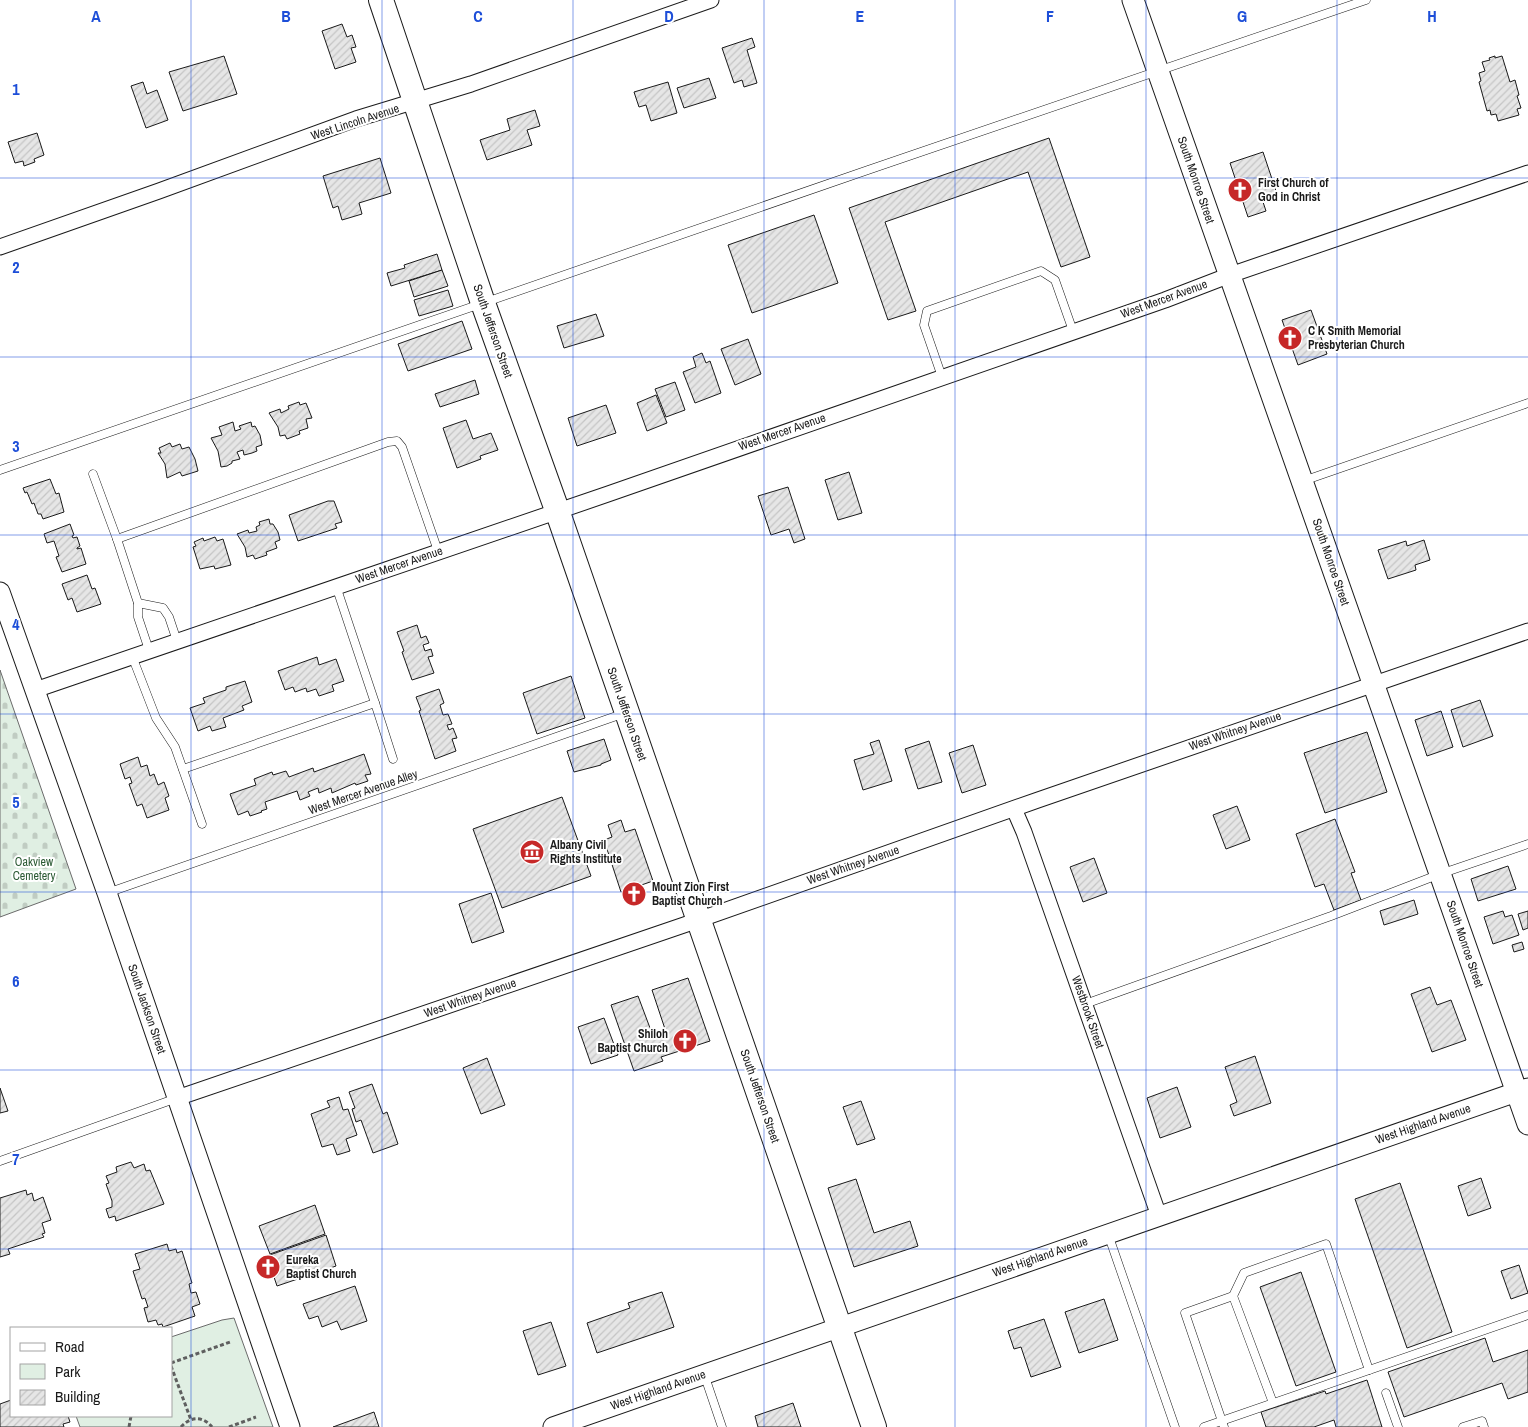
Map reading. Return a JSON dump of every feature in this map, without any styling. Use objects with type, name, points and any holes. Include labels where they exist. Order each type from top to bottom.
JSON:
[{"type":"main road","name":"South Jefferson Street","points":[[381,0],[483,303],[557,510],[874,1427]]},
{"type":"main road","name":"South Monroe Street","points":[[1133,0],[1440,874],[1522,1090],[1528,1124]]},
{"type":"street","name":"West Lincoln Avenue","points":[[0,246],[356,120],[416,102],[711,0]]},
{"type":"street","name":"West Mercer Avenue","points":[[35,690],[1528,173]]},
{"type":"street","name":"South Jackson Street","points":[[0,592],[107,893],[290,1427]]},
{"type":"street","name":"West Whitney Avenue","points":[[177,1098],[1528,631]]},
{"type":"street","name":"Westbrook Street","points":[[1014,809],[1024,832],[1159,1216]]},
{"type":"street","name":"West Highland Avenue","points":[[553,1427],[1522,1090]]},
{"type":"lane","points":[[0,470],[1366,0]]},
{"type":"lane","points":[[942,377],[924,325],[927,311],[1041,271],[1055,280],[1073,332]]},
{"type":"lane","points":[[1302,482],[1528,403]]},
{"type":"lane","points":[[117,539],[388,442],[397,441],[402,447],[438,551]]},
{"type":"lane","points":[[93,474],[138,603],[138,617],[149,650]]},
{"type":"lane","points":[[336,586],[393,759]]},
{"type":"lane","points":[[138,603],[153,604],[163,608],[169,617],[177,641]]},
{"type":"lane","points":[[132,656],[156,718],[175,747],[202,824]]},
{"type":"lane","points":[[183,769],[375,703]]},
{"type":"lane","name":"West Mercer Avenue Alley","points":[[107,893],[627,713]]},
{"type":"lane","points":[[1085,1004],[1332,916],[1440,874],[1528,844]]},
{"type":"lane","points":[[0,1162],[177,1098]]},
{"type":"lane","points":[[1108,1234],[1175,1427]]},
{"type":"lane","points":[[1223,1424],[1185,1313],[1233,1296],[1244,1273],[1326,1244],[1369,1370]]},
{"type":"lane","points":[[1233,1296],[1273,1403]]},
{"type":"lane","points":[[1204,1427],[1223,1424],[1273,1403],[1528,1314]]},
{"type":"lane","points":[[704,1374],[722,1427]]},
{"type":"lane","points":[[1386,1392],[1398,1427]]},
{"type":"lane","points":[[1463,1427],[1482,1420],[1484,1427]]},
{"type":"path","points":[[172,1365],[230,1342]]},
{"type":"path","points":[[172,1371],[191,1420]]},
{"type":"path","points":[[229,1427],[256,1417]]},
{"type":"path","points":[[181,1427],[191,1420],[200,1419],[206,1421],[212,1427]]},
{"type":"green space","name":"Oakview Cemetery","points":[[0,670],[76,889],[0,917]]},
{"type":"green space","points":[[234,1318],[273,1427],[80,1427],[76,1417],[172,1417],[172,1337],[222,1320]]},
{"type":"building","points":[[342,24],[347,37],[352,35],[356,47],[351,48],[356,62],[335,69],[322,31]]},
{"type":"building","points":[[752,38],[755,47],[747,50],[757,83],[744,87],[742,80],[734,83],[722,48]]},
{"type":"building","points":[[224,56],[237,94],[183,111],[169,72]]},
{"type":"building","points":[[1495,56],[1495,58],[1502,56],[1510,82],[1515,80],[1521,108],[1517,109],[1519,115],[1498,121],[1496,114],[1491,115],[1490,110],[1487,111],[1479,82],[1481,81],[1479,73],[1485,71],[1482,62],[1490,60],[1489,58]]},
{"type":"building","points":[[709,78],[716,98],[684,108],[677,88]]},
{"type":"building","points":[[143,82],[147,94],[157,90],[168,120],[146,128],[131,86]]},
{"type":"building","points":[[668,82],[677,113],[651,121],[646,105],[639,107],[634,92]]},
{"type":"building","points":[[535,110],[540,126],[527,130],[532,145],[487,160],[480,140],[510,130],[507,119]]},
{"type":"building","points":[[37,133],[44,155],[34,159],[35,162],[24,166],[23,161],[15,163],[8,142]]},
{"type":"building","points":[[1049,138],[1090,257],[1061,267],[1028,172],[885,222],[916,311],[888,320],[849,208]]},
{"type":"building","points":[[1263,152],[1278,197],[1263,202],[1266,211],[1248,217],[1230,163]]},
{"type":"building","points":[[380,158],[391,193],[359,203],[362,214],[342,220],[338,206],[333,208],[323,176]]},
{"type":"building","points":[[814,215],[838,283],[752,313],[728,245]]},
{"type":"building","points":[[437,254],[442,270],[391,286],[387,273],[405,268],[404,265]]},
{"type":"building","points":[[442,270],[448,286],[414,297],[409,281]]},
{"type":"building","points":[[448,290],[453,306],[419,316],[414,300]]},
{"type":"building","points":[[1311,310],[1327,354],[1298,365],[1282,320]]},
{"type":"building","points":[[596,314],[604,336],[564,348],[557,326]]},
{"type":"building","points":[[462,321],[472,349],[408,371],[398,344]]},
{"type":"building","points":[[748,339],[761,374],[735,385],[721,349]]},
{"type":"building","points":[[702,353],[706,363],[710,361],[721,393],[695,403],[683,372],[696,367],[693,357]]},
{"type":"building","points":[[475,380],[479,394],[440,407],[435,394]]},
{"type":"building","points":[[675,382],[685,410],[666,417],[655,389]]},
{"type":"building","points":[[656,395],[667,423],[647,431],[637,403]]},
{"type":"building","points":[[299,402],[300,405],[306,403],[312,418],[306,419],[308,428],[299,431],[300,434],[287,439],[285,435],[280,436],[278,427],[269,413],[280,409],[281,413],[289,409],[288,406]]},
{"type":"building","points":[[606,405],[616,433],[577,446],[568,418]]},
{"type":"building","points":[[466,420],[473,439],[491,433],[498,450],[480,456],[481,459],[457,468],[443,428]]},
{"type":"building","points":[[233,422],[235,431],[241,429],[239,426],[251,422],[252,427],[255,426],[260,435],[262,445],[256,447],[257,451],[252,453],[244,455],[243,450],[237,452],[240,459],[221,467],[218,451],[211,438],[222,435],[219,427]]},
{"type":"building","points":[[170,443],[172,447],[180,444],[182,449],[189,447],[198,471],[182,476],[180,472],[167,478],[165,464],[158,453],[161,453],[159,448]]},
{"type":"building","points":[[849,472],[862,513],[838,520],[825,480]]},
{"type":"building","points":[[50,479],[56,494],[59,493],[64,512],[43,519],[23,488]]},
{"type":"building","points":[[788,487],[805,539],[794,543],[789,529],[771,535],[758,496]]},
{"type":"building","points":[[328,501],[334,501],[342,522],[335,524],[337,528],[298,541],[289,515]]},
{"type":"building","points":[[269,519],[270,524],[273,524],[278,532],[280,540],[275,542],[277,548],[266,552],[267,555],[255,559],[253,555],[247,557],[245,547],[237,534],[248,530],[249,533],[257,531],[256,527],[260,525],[259,522]]},
{"type":"building","points":[[70,524],[74,535],[72,536],[73,538],[77,537],[80,546],[77,549],[81,548],[86,564],[62,572],[56,557],[59,556],[54,541],[47,543],[44,534]]},
{"type":"building","points":[[215,537],[217,541],[223,539],[231,565],[215,569],[214,566],[200,569],[193,547],[196,546],[194,542],[203,538],[204,541]]},
{"type":"building","points":[[1424,540],[1430,560],[1415,565],[1416,570],[1388,579],[1378,550],[1406,541],[1407,546]]},
{"type":"building","points":[[87,575],[92,589],[95,588],[101,604],[77,612],[72,598],[68,600],[62,584]]},
{"type":"building","points":[[417,625],[421,638],[426,636],[429,643],[423,645],[425,651],[431,649],[433,656],[428,657],[434,673],[412,680],[397,632]]},
{"type":"building","points":[[317,657],[319,665],[336,659],[344,681],[332,685],[334,691],[319,696],[316,689],[307,692],[306,688],[295,692],[293,687],[285,690],[278,671]]},
{"type":"building","points":[[571,676],[585,718],[537,734],[523,693]]},
{"type":"building","points":[[245,681],[252,702],[242,706],[244,710],[223,718],[226,727],[212,731],[210,726],[198,731],[190,708],[205,703],[203,698],[226,690],[226,687]]},
{"type":"building","points":[[439,689],[444,703],[440,705],[443,715],[448,714],[452,724],[447,725],[449,730],[453,728],[457,738],[452,739],[456,751],[435,759],[416,697]]},
{"type":"building","points":[[1480,700],[1493,736],[1463,747],[1451,710]]},
{"type":"building","points":[[1441,711],[1453,747],[1427,756],[1415,720]]},
{"type":"building","points":[[1367,732],[1387,792],[1325,813],[1304,753]]},
{"type":"building","points":[[604,739],[611,760],[601,765],[574,772],[567,751]]},
{"type":"building","points":[[879,740],[892,781],[863,790],[854,760],[874,754],[870,743]]},
{"type":"building","points":[[929,741],[942,782],[918,789],[905,749]]},
{"type":"building","points":[[973,745],[986,785],[962,793],[949,753]]},
{"type":"building","points":[[364,754],[371,774],[365,775],[368,781],[356,785],[355,783],[332,793],[331,788],[319,793],[318,788],[308,792],[310,796],[300,800],[297,791],[265,802],[267,809],[262,812],[250,816],[248,811],[238,815],[230,794],[256,785],[254,779],[272,772],[273,775],[286,771],[289,777],[313,768],[314,772]]},
{"type":"building","points":[[138,757],[141,767],[147,765],[150,776],[154,774],[158,785],[164,782],[169,796],[165,798],[169,810],[147,818],[142,804],[137,806],[129,784],[132,783],[130,777],[125,779],[120,764]]},
{"type":"building","name":"Albany Civil Rights Institute","points":[[562,797],[591,876],[502,908],[473,829]]},
{"type":"building","points":[[1237,806],[1250,840],[1226,849],[1213,815]]},
{"type":"building","points":[[1335,819],[1355,872],[1351,873],[1361,900],[1334,910],[1324,884],[1315,887],[1296,834]]},
{"type":"building","points":[[621,820],[625,832],[635,829],[653,881],[621,892],[604,840],[612,837],[608,825]]},
{"type":"building","points":[[1094,858],[1107,893],[1083,902],[1070,867]]},
{"type":"building","points":[[1508,866],[1516,889],[1478,901],[1471,879]]},
{"type":"building","points":[[491,893],[504,932],[472,943],[459,904]]},
{"type":"building","points":[[1414,900],[1418,914],[1384,925],[1380,911]]},
{"type":"building","points":[[1503,911],[1505,917],[1512,915],[1519,935],[1493,944],[1484,917]]},
{"type":"building","points":[[1528,911],[1528,928],[1523,930],[1518,914]]},
{"type":"building","points":[[1522,942],[1524,949],[1514,952],[1512,945]]},
{"type":"building","points":[[688,978],[710,1041],[661,1057],[663,1061],[634,1071],[611,1005],[638,996],[653,1036],[665,1029],[652,990]]},
{"type":"building","points":[[1430,987],[1437,1005],[1451,1000],[1466,1040],[1432,1052],[1411,994]]},
{"type":"building","points":[[604,1018],[618,1055],[591,1064],[578,1027]]},
{"type":"building","points":[[1255,1056],[1271,1103],[1234,1116],[1230,1105],[1237,1102],[1225,1067]]},
{"type":"building","points":[[487,1058],[505,1105],[481,1114],[463,1068]]},
{"type":"building","points":[[372,1084],[383,1114],[387,1112],[398,1144],[373,1153],[361,1120],[356,1122],[352,1109],[355,1108],[349,1092]]},
{"type":"building","points":[[1177,1087],[1191,1127],[1160,1138],[1147,1098]]},
{"type":"building","points":[[0,1088],[8,1111],[0,1113]]},
{"type":"building","points":[[339,1097],[343,1110],[348,1109],[357,1135],[346,1139],[350,1151],[337,1155],[333,1144],[322,1147],[311,1114],[330,1107],[327,1101]]},
{"type":"building","points":[[861,1101],[875,1139],[857,1145],[843,1107]]},
{"type":"building","points":[[131,1162],[134,1168],[144,1164],[146,1171],[150,1170],[164,1204],[116,1221],[115,1216],[109,1218],[106,1209],[112,1207],[112,1201],[106,1184],[109,1183],[106,1176],[117,1172],[116,1167]]},
{"type":"building","points":[[1481,1178],[1491,1208],[1468,1216],[1458,1186]]},
{"type":"building","points":[[856,1179],[874,1233],[910,1221],[918,1246],[854,1267],[828,1188]]},
{"type":"building","points":[[1400,1183],[1452,1332],[1407,1348],[1355,1199]]},
{"type":"building","points":[[26,1190],[27,1195],[32,1193],[34,1201],[43,1197],[51,1220],[42,1223],[45,1233],[42,1234],[44,1237],[8,1249],[10,1254],[0,1257],[0,1198]]},
{"type":"building","points":[[315,1205],[325,1234],[270,1254],[259,1226]]},
{"type":"building","points":[[326,1235],[336,1266],[277,1286],[267,1256]]},
{"type":"building","points":[[167,1244],[169,1251],[176,1249],[177,1253],[182,1251],[192,1283],[189,1284],[191,1293],[196,1292],[200,1304],[192,1307],[195,1316],[163,1327],[162,1324],[158,1325],[156,1320],[148,1322],[144,1308],[148,1307],[145,1298],[142,1299],[133,1271],[140,1269],[135,1254]]},
{"type":"building","points":[[1519,1265],[1528,1293],[1511,1299],[1501,1271]]},
{"type":"building","points":[[1301,1272],[1336,1372],[1296,1386],[1260,1287]]},
{"type":"building","points":[[355,1286],[367,1321],[341,1330],[337,1321],[322,1327],[318,1316],[309,1319],[303,1304]]},
{"type":"building","points":[[662,1292],[674,1327],[597,1353],[587,1323],[630,1308],[628,1303]]},
{"type":"building","points":[[1104,1299],[1118,1340],[1079,1353],[1065,1312]]},
{"type":"building","points":[[1044,1319],[1061,1367],[1031,1377],[1021,1347],[1014,1349],[1008,1331]]},
{"type":"building","points":[[551,1322],[566,1366],[538,1375],[523,1331]]},
{"type":"building","points":[[1485,1338],[1493,1362],[1528,1350],[1528,1392],[1508,1399],[1502,1383],[1404,1417],[1388,1372]]},
{"type":"building","points":[[1367,1380],[1382,1427],[1336,1427],[1334,1420],[1314,1427],[1266,1427],[1261,1412],[1325,1391],[1326,1394]]},
{"type":"building","points":[[10,1400],[10,1417],[68,1417],[70,1422],[63,1424],[64,1427],[0,1427],[0,1404]]},
{"type":"building","points":[[793,1403],[801,1427],[758,1427],[755,1416]]},
{"type":"building","points":[[374,1412],[379,1427],[333,1427]]},
{"type":"place","name":"First Church of God in Christ","points":[[1240,190]]},
{"type":"place","name":"C K Smith Memorial Presbyterian Church","points":[[1290,338]]},
{"type":"place","name":"Albany Civil Rights Institute","points":[[532,852]]},
{"type":"place","name":"Mount Zion First Baptist Church","points":[[634,894]]},
{"type":"place","name":"Shiloh Baptist Church","points":[[685,1041]]},
{"type":"place","name":"Eureka Baptist Church","points":[[268,1267]]}]
